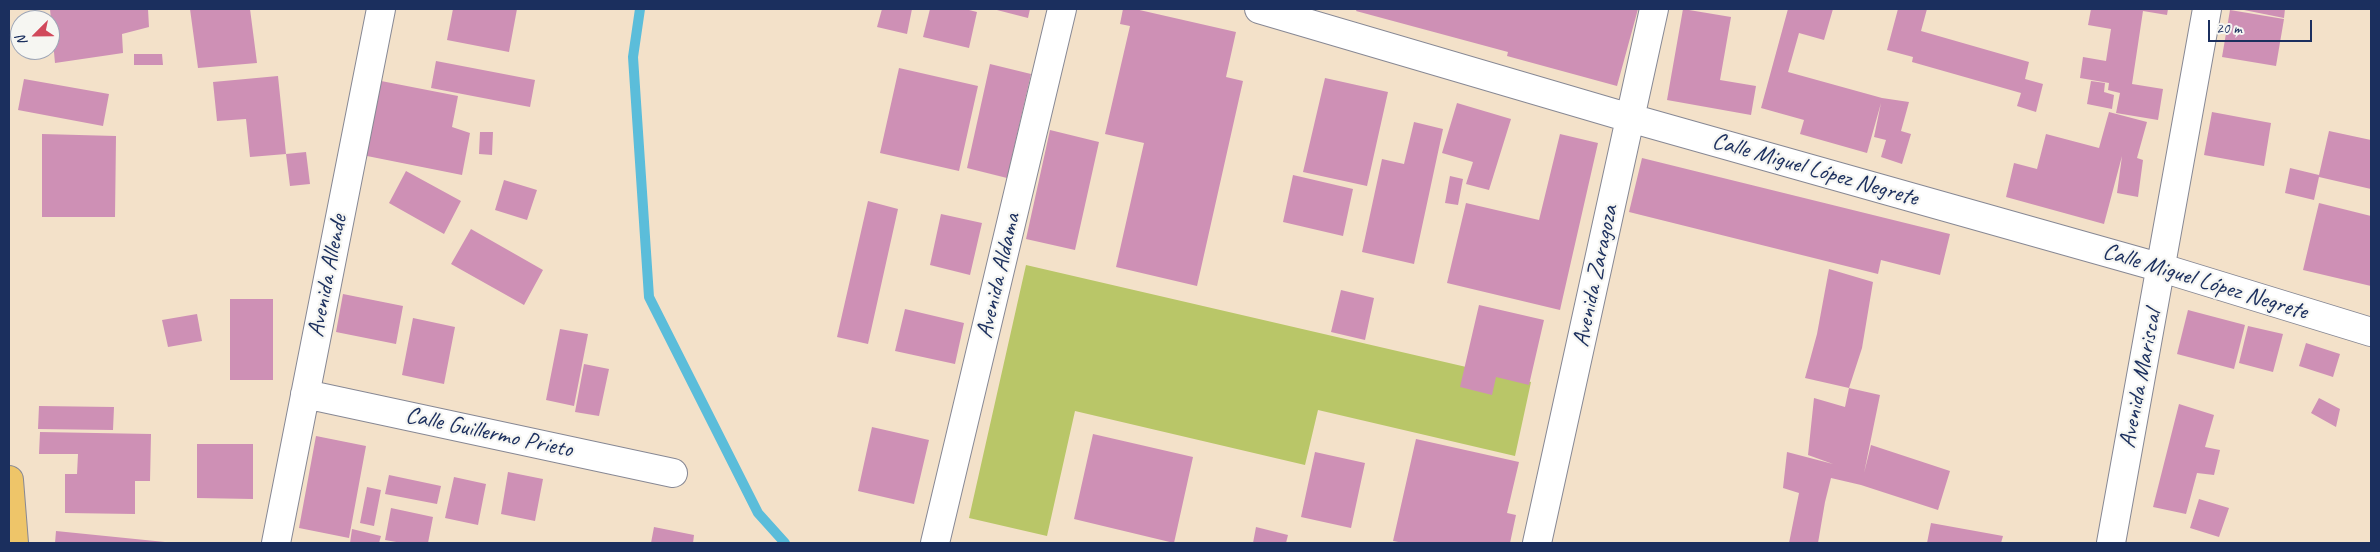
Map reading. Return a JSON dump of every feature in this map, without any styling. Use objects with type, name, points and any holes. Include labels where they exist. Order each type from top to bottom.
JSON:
[{"type":"main road","points":[[9,480],[14,543]]},
{"type":"street","name":"Avenida Allende","points":[[276,543],[381,9]]},
{"type":"street","name":"Avenida Aldama","points":[[940,542],[1062,9]]},
{"type":"street","name":"Calle Miguel López Negrete","points":[[1259,9],[1630,118],[2162,268],[2371,332]]},
{"type":"street","name":"Avenida Zaragoza","points":[[1537,543],[1654,9]]},
{"type":"street","name":"Avenida Mariscal","points":[[2111,543],[2208,9]]},
{"type":"street","name":"Calle Guillermo Prieto","points":[[305,394],[673,473]]},
{"type":"green space","points":[[1026,265],[1531,382],[1515,456],[1318,410],[1305,465],[1075,411],[1047,536],[969,518]]},
{"type":"building","points":[[148,9],[149,27],[122,34],[123,53],[55,63],[55,60],[60,60],[60,10],[50,10]]},
{"type":"building","points":[[190,9],[250,9],[257,63],[198,68]]},
{"type":"building","points":[[453,9],[517,9],[509,52],[447,40]]},
{"type":"building","points":[[882,9],[912,9],[907,34],[877,27]]},
{"type":"building","points":[[930,9],[965,9],[977,12],[969,48],[923,37]]},
{"type":"building","points":[[993,9],[1030,9],[1028,18]]},
{"type":"building","points":[[1123,9],[1135,9],[1236,32],[1226,77],[1243,81],[1197,286],[1116,267],[1144,143],[1105,134],[1130,26],[1120,24]]},
{"type":"building","points":[[1357,9],[1638,9],[1617,86],[1507,56],[1508,52],[1356,11]]},
{"type":"building","points":[[1683,9],[1731,17],[1720,80],[1756,86],[1751,115],[1667,100]]},
{"type":"building","points":[[1788,9],[1833,9],[1824,40],[1799,33],[1788,72],[1882,98],[1909,102],[1901,131],[1911,134],[1902,164],[1881,157],[1886,140],[1874,137],[1881,103],[1867,153],[1800,134],[1804,120],[1761,108]]},
{"type":"building","points":[[1898,9],[1927,9],[1921,31],[2029,62],[2025,79],[2043,84],[2036,112],[2017,106],[2021,93],[1912,62],[1913,57],[1887,50]]},
{"type":"building","points":[[2091,9],[2168,9],[2167,15],[2143,11],[2132,84],[2163,89],[2158,120],[2116,113],[2120,93],[2108,90],[2109,83],[2080,78],[2083,57],[2106,61],[2111,29],[2088,25]]},
{"type":"building","points":[[2239,9],[2285,9],[2284,18]]},
{"type":"building","points":[[2230,10],[2284,19],[2276,66],[2222,57]]},
{"type":"building","points":[[134,54],[162,54],[163,65],[134,65]]},
{"type":"building","points":[[436,61],[535,80],[530,107],[431,88]]},
{"type":"building","points":[[990,64],[1031,74],[1007,178],[967,168]]},
{"type":"building","points":[[899,68],[978,86],[959,171],[880,153]]},
{"type":"building","points":[[278,76],[286,154],[250,157],[246,119],[217,121],[213,82]]},
{"type":"building","points":[[1325,78],[1388,92],[1367,186],[1303,172]]},
{"type":"building","points":[[24,79],[109,94],[103,126],[18,110]]},
{"type":"building","points":[[376,80],[458,96],[452,127],[470,133],[462,175],[362,155]]},
{"type":"building","points":[[2091,81],[2105,83],[2104,92],[2114,95],[2112,109],[2087,104]]},
{"type":"building","points":[[1457,103],[1511,119],[1489,190],[1466,184],[1473,162],[1442,153]]},
{"type":"building","points":[[2109,112],[2147,122],[2137,158],[2143,160],[2138,197],[2117,193],[2122,156],[2104,224],[2006,197],[2014,163],[2037,169],[2046,134],[2099,148]]},
{"type":"building","points":[[2212,112],[2271,123],[2264,166],[2204,155]]},
{"type":"building","points":[[1414,122],[1443,129],[1414,264],[1362,252],[1382,159],[1404,164]]},
{"type":"building","points":[[1050,130],[1099,142],[1075,250],[1026,239]]},
{"type":"building","points":[[2329,131],[2371,140],[2371,189],[2319,177],[2314,200],[2285,193],[2290,168],[2319,175]]},
{"type":"building","points":[[480,132],[493,132],[492,155],[479,154]]},
{"type":"building","points":[[42,134],[116,136],[115,217],[42,217]]},
{"type":"building","points":[[1560,134],[1598,143],[1560,310],[1447,283],[1466,203],[1539,220]]},
{"type":"building","points":[[306,152],[310,184],[290,186],[286,154]]},
{"type":"building","points":[[1642,158],[1950,234],[1940,275],[1881,260],[1878,274],[1629,212]]},
{"type":"building","points":[[406,171],[461,201],[444,234],[389,203]]},
{"type":"building","points":[[1293,175],[1353,189],[1343,236],[1283,222]]},
{"type":"building","points":[[1450,176],[1463,179],[1458,205],[1445,203]]},
{"type":"building","points":[[504,180],[537,190],[527,220],[495,210]]},
{"type":"building","points":[[868,201],[898,209],[868,344],[837,337]]},
{"type":"building","points":[[2319,203],[2371,216],[2371,286],[2303,270]]},
{"type":"building","points":[[941,214],[982,223],[970,275],[930,265]]},
{"type":"building","points":[[471,229],[543,270],[524,305],[451,264]]},
{"type":"building","points":[[1829,269],[1873,282],[1862,348],[1849,388],[1805,378],[1817,334]]},
{"type":"building","points":[[1341,290],[1374,298],[1365,340],[1331,332]]},
{"type":"building","points":[[343,294],[403,306],[396,344],[336,332]]},
{"type":"building","points":[[230,299],[273,299],[273,380],[230,380]]},
{"type":"building","points":[[1479,305],[1544,320],[1529,385],[1496,377],[1492,395],[1460,387]]},
{"type":"building","points":[[905,309],[964,323],[955,364],[895,351]]},
{"type":"building","points":[[2188,310],[2245,325],[2234,369],[2177,354]]},
{"type":"building","points":[[197,314],[202,341],[168,347],[162,320]]},
{"type":"building","points":[[413,318],[455,327],[444,384],[402,375]]},
{"type":"building","points":[[2248,326],[2283,334],[2273,372],[2239,363]]},
{"type":"building","points":[[560,329],[588,334],[574,406],[546,400]]},
{"type":"building","points":[[2306,343],[2340,354],[2333,377],[2299,366]]},
{"type":"building","points":[[584,364],[609,369],[599,416],[575,412]]},
{"type":"building","points":[[1849,388],[1880,395],[1864,473],[1871,445],[1950,471],[1938,510],[1861,485],[1831,478],[1818,543],[1789,543],[1799,493],[1783,488],[1787,452],[1833,464],[1808,455],[1814,398],[1845,407]]},
{"type":"building","points":[[2319,398],[2340,409],[2336,427],[2311,413]]},
{"type":"building","points":[[2179,404],[2214,415],[2205,447],[2220,450],[2214,475],[2197,473],[2186,514],[2153,507]]},
{"type":"building","points":[[39,406],[114,407],[113,430],[38,429]]},
{"type":"building","points":[[872,427],[929,440],[914,504],[858,491]]},
{"type":"building","points":[[40,432],[151,434],[150,481],[135,481],[135,514],[65,513],[65,474],[77,474],[78,454],[39,454]]},
{"type":"building","points":[[1093,434],[1193,457],[1174,543],[1074,519]]},
{"type":"building","points":[[316,436],[366,446],[349,538],[299,528]]},
{"type":"building","points":[[1416,439],[1519,462],[1507,513],[1516,515],[1510,543],[1404,543],[1393,541]]},
{"type":"building","points":[[197,444],[253,444],[253,499],[197,498]]},
{"type":"building","points":[[1315,452],[1365,463],[1351,528],[1301,517]]},
{"type":"building","points":[[508,472],[543,479],[535,521],[501,514]]},
{"type":"building","points":[[389,475],[441,486],[437,504],[385,494]]},
{"type":"building","points":[[454,477],[486,484],[478,525],[445,518]]},
{"type":"building","points":[[367,487],[381,490],[374,526],[360,523]]},
{"type":"building","points":[[2199,499],[2229,508],[2219,537],[2190,528]]},
{"type":"building","points":[[391,508],[433,517],[428,543],[402,543],[385,540]]},
{"type":"building","points":[[1931,523],[2003,536],[2001,543],[1927,543]]},
{"type":"building","points":[[654,527],[694,535],[693,543],[651,543]]},
{"type":"building","points":[[1256,527],[1288,535],[1286,543],[1253,543]]},
{"type":"building","points":[[352,529],[381,536],[379,543],[350,543]]},
{"type":"building","points":[[56,531],[165,542],[165,543],[55,543]]},
{"type":"waterway","points":[[640,9],[633,57],[649,297],[758,513],[785,543]]}]
